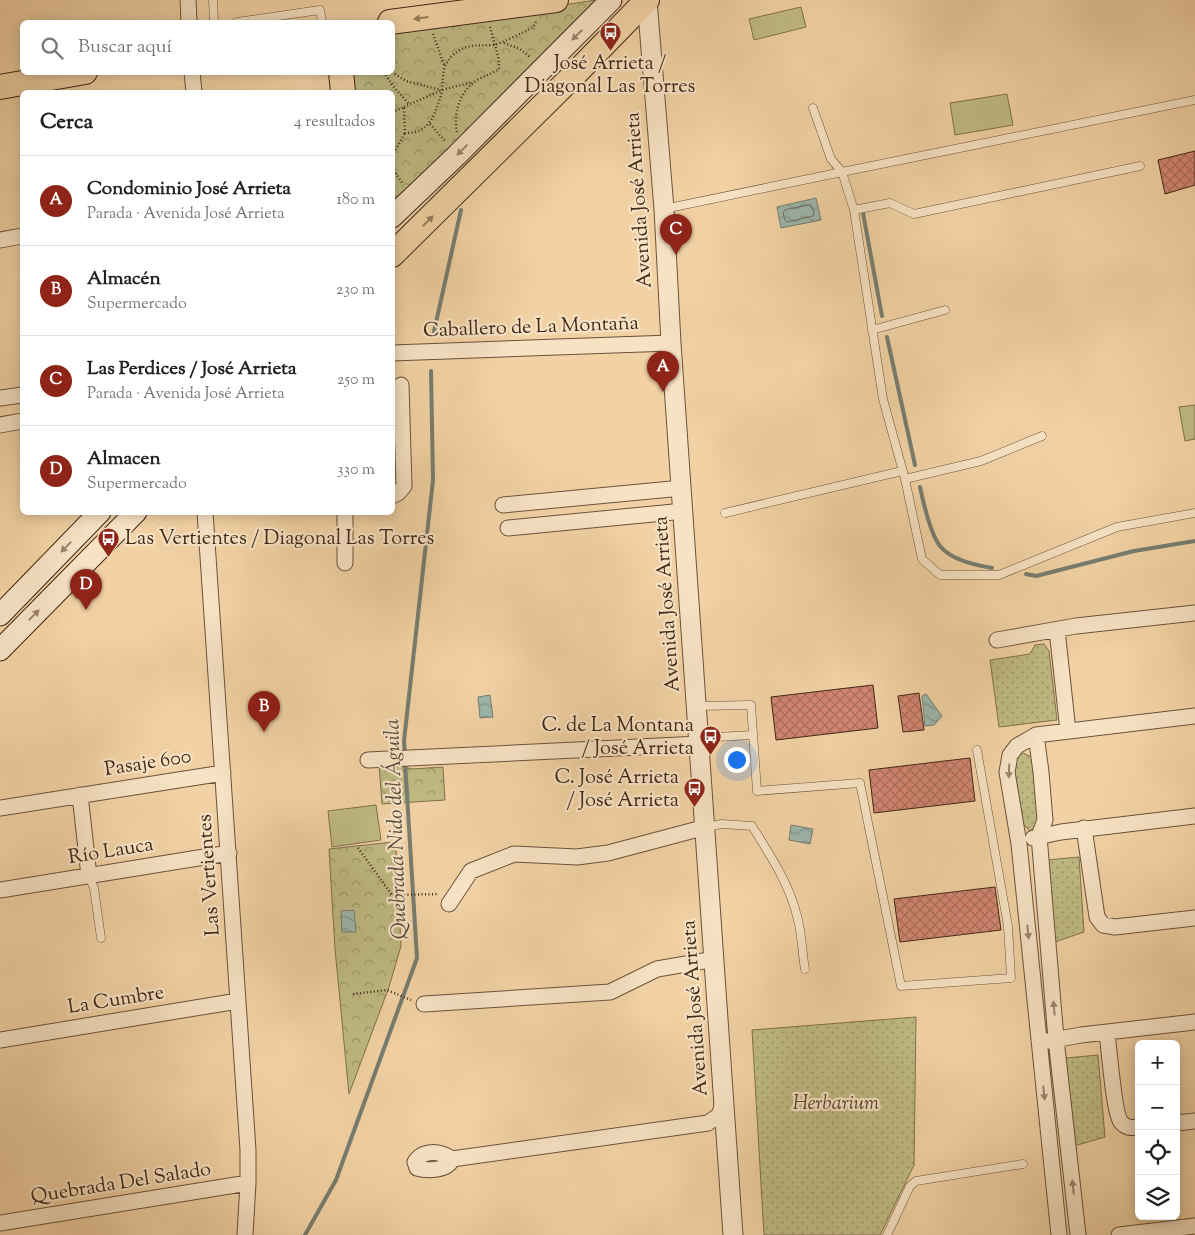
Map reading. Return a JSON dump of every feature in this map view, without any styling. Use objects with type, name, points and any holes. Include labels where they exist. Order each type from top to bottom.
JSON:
[{"type":"main road","points":[[395,214],[611,0]]},
{"type":"main road","points":[[395,253],[647,0]]},
{"type":"main road","points":[[395,21],[550,1]]},
{"type":"main road","points":[[0,87],[68,75]]},
{"type":"main road","points":[[341,75],[343,90]]},
{"type":"main road","points":[[0,615],[97,515]]},
{"type":"main road","points":[[0,650],[133,515]]},
{"type":"street","points":[[188,0],[189,20]]},
{"type":"street","name":"Avenida José Arrieta","points":[[647,0],[664,209],[671,342],[733,1235]]},
{"type":"street","points":[[192,75],[194,90]]},
{"type":"street","points":[[0,240],[20,236]]},
{"type":"street","name":"Caballero de La Montaña","points":[[395,353],[671,342]]},
{"type":"street","points":[[395,495],[404,486],[401,385]]},
{"type":"street","points":[[0,398],[20,395]]},
{"type":"street","points":[[0,424],[20,421]]},
{"type":"street","points":[[503,505],[682,488]]},
{"type":"street","points":[[508,528],[684,511]]},
{"type":"street","name":"Las Vertientes","points":[[205,515],[248,1150],[246,1235]]},
{"type":"street","points":[[344,515],[345,563]]},
{"type":"street","points":[[997,640],[1057,630],[1195,613]]},
{"type":"street","points":[[1057,630],[1068,731]]},
{"type":"street","points":[[1059,1235],[1019,844],[1007,772],[1010,755],[1017,746],[1036,736],[1195,716]]},
{"type":"street","points":[[1036,736],[1046,820],[1039,836],[1056,1039],[1078,1235]]},
{"type":"street","points":[[368,760],[700,741]]},
{"type":"street","name":"Pasaje 600","points":[[0,808],[223,773]]},
{"type":"street","name":"Pasaje 600","points":[[80,796],[89,876]]},
{"type":"street","points":[[1019,844],[1039,836],[1084,828],[1195,816]]},
{"type":"street","points":[[449,904],[471,871],[514,854],[577,857],[608,853],[706,827]]},
{"type":"street","points":[[1084,828],[1097,916],[1103,925],[1115,927],[1195,918]]},
{"type":"street","name":"Río Lauca","points":[[0,890],[229,853]]},
{"type":"street","points":[[424,1004],[610,992],[657,969],[715,959]]},
{"type":"street","name":"La Cumbre","points":[[0,1040],[238,1002]]},
{"type":"street","points":[[1039,1044],[1056,1039],[1195,1022]]},
{"type":"street","points":[[1107,1033],[1117,1115],[1125,1126],[1135,1127]]},
{"type":"street","points":[[452,1159],[708,1123],[719,1115],[724,1101]]},
{"type":"street","points":[[1180,1122],[1195,1120]]},
{"type":"street","points":[[708,1123],[720,1128],[728,1145]]},
{"type":"street","name":"Quebrada Del Salado","points":[[0,1223],[248,1183]]},
{"type":"street","points":[[1128,1235],[1195,1226]]},
{"type":"lane","points":[[213,0],[214,20]]},
{"type":"lane","points":[[251,20],[320,10],[322,20]]},
{"type":"lane","points":[[664,209],[1195,100]]},
{"type":"lane","points":[[814,108],[831,159],[842,172],[854,210],[883,399],[904,475],[922,559],[940,575],[999,575],[1117,527],[1195,513]]},
{"type":"lane","points":[[854,210],[890,203],[914,214],[1140,166]]},
{"type":"lane","points":[[872,330],[944,310]]},
{"type":"lane","points":[[725,513],[904,475],[981,461],[1042,436]]},
{"type":"lane","points":[[697,706],[751,705],[757,790],[860,783],[901,986],[1011,978],[1008,926],[978,750]]},
{"type":"lane","points":[[700,741],[752,734]]},
{"type":"lane","points":[[706,827],[722,824],[752,826],[776,865],[788,889],[798,916],[805,970]]},
{"type":"lane","points":[[89,876],[94,888],[101,938]]},
{"type":"lane","points":[[887,1235],[910,1186],[916,1181],[1023,1164]]},
{"type":"path","points":[[444,65],[452,56],[465,48],[475,44],[495,45],[533,27],[550,1]]},
{"type":"path","points":[[395,111],[442,90],[475,81],[499,69],[499,60],[484,9]]},
{"type":"path","points":[[405,133],[420,131],[430,124],[442,90],[444,65],[426,17]]},
{"type":"path","points":[[503,42],[514,45],[524,52],[540,72]]},
{"type":"path","points":[[395,74],[406,81],[442,90]]},
{"type":"path","points":[[386,75],[410,105]]},
{"type":"path","points":[[457,154],[456,116],[458,105],[462,96],[475,81]]},
{"type":"path","points":[[395,151],[405,133],[404,107]]},
{"type":"path","points":[[430,124],[457,154]]},
{"type":"path","points":[[395,169],[399,178],[415,196]]},
{"type":"path","points":[[358,848],[392,894],[422,894]]},
{"type":"path","points":[[353,994],[387,990],[408,999]]},
{"type":"green space","points":[[596,0],[395,207],[395,90],[347,90],[345,75],[395,75],[395,31]]},
{"type":"green space","points":[[801,7],[806,27],[754,40],[749,19]]},
{"type":"green space","points":[[1007,94],[1013,125],[955,135],[950,103]]},
{"type":"green space","points":[[1195,405],[1195,439],[1185,441],[1179,407]]},
{"type":"green space","points":[[1044,644],[1049,651],[1057,720],[999,727],[990,660],[1030,654],[1035,645]]},
{"type":"green space","points":[[1023,753],[1034,758],[1039,825],[1030,831],[1023,824],[1011,770],[1013,759]]},
{"type":"green space","points":[[392,764],[412,769],[443,767],[445,800],[382,804],[379,765]]},
{"type":"green space","points":[[376,805],[381,840],[332,847],[328,811]]},
{"type":"green space","points":[[393,842],[396,851],[401,946],[389,987],[349,1094],[335,949],[329,849]]},
{"type":"green space","points":[[1079,857],[1084,932],[1055,942],[1047,860]]},
{"type":"green space","name":"Herbarium","points":[[916,1017],[914,1165],[880,1235],[764,1235],[752,1030]]},
{"type":"green space","points":[[1098,1055],[1105,1137],[1074,1146],[1066,1058]]},
{"type":"water","points":[[816,198],[821,220],[781,228],[777,207]]},
{"type":"water","points":[[926,694],[942,716],[934,725],[925,726],[922,696]]},
{"type":"water","points":[[490,695],[493,717],[480,718],[478,697]]},
{"type":"water","points":[[791,825],[813,829],[810,844],[789,840]]},
{"type":"water","points":[[354,910],[356,932],[342,932],[341,911]]},
{"type":"building","points":[[1195,151],[1195,185],[1165,194],[1158,160]]},
{"type":"building","points":[[873,685],[878,728],[776,740],[771,697]]},
{"type":"building","points":[[919,693],[924,730],[903,732],[898,696]]},
{"type":"building","points":[[970,758],[975,801],[874,813],[869,770]]},
{"type":"building","points":[[995,887],[1001,930],[900,942],[894,899]]},
{"type":"waterway","name":"Quebrada Nido del Águila","points":[[433,336],[461,210]]},
{"type":"waterway","points":[[863,213],[882,316]]},
{"type":"waterway","points":[[887,337],[915,465]]},
{"type":"waterway","name":"Quebrada Nido del Águila","points":[[405,756],[404,741],[433,480],[431,371]]},
{"type":"waterway","points":[[920,487],[925,509],[940,546],[950,555],[957,558],[992,568]]},
{"type":"waterway","points":[[1026,574],[1036,576],[1134,551],[1195,541]]},
{"type":"waterway","name":"Quebrada Nido del Águila","points":[[305,1235],[336,1180],[417,958],[405,762]]},
{"type":"place","name":"José Arrieta / Diagonal Las Torres","points":[[610,51]]},
{"type":"place","name":"Las Perdices / José Arrieta","points":[[676,255]]},
{"type":"place","name":"Condominio José Arrieta","points":[[663,392]]},
{"type":"place","name":"Las Vertientes / Diagonal Las Torres","points":[[109,558]]},
{"type":"place","name":"Almacen","points":[[86,610]]},
{"type":"place","name":"Almacén","points":[[264,732]]},
{"type":"place","name":"C. de La Montana / José Arrieta","points":[[710,756]]},
{"type":"place","name":"C. José Arrieta / José Arrieta","points":[[695,808]]}]
